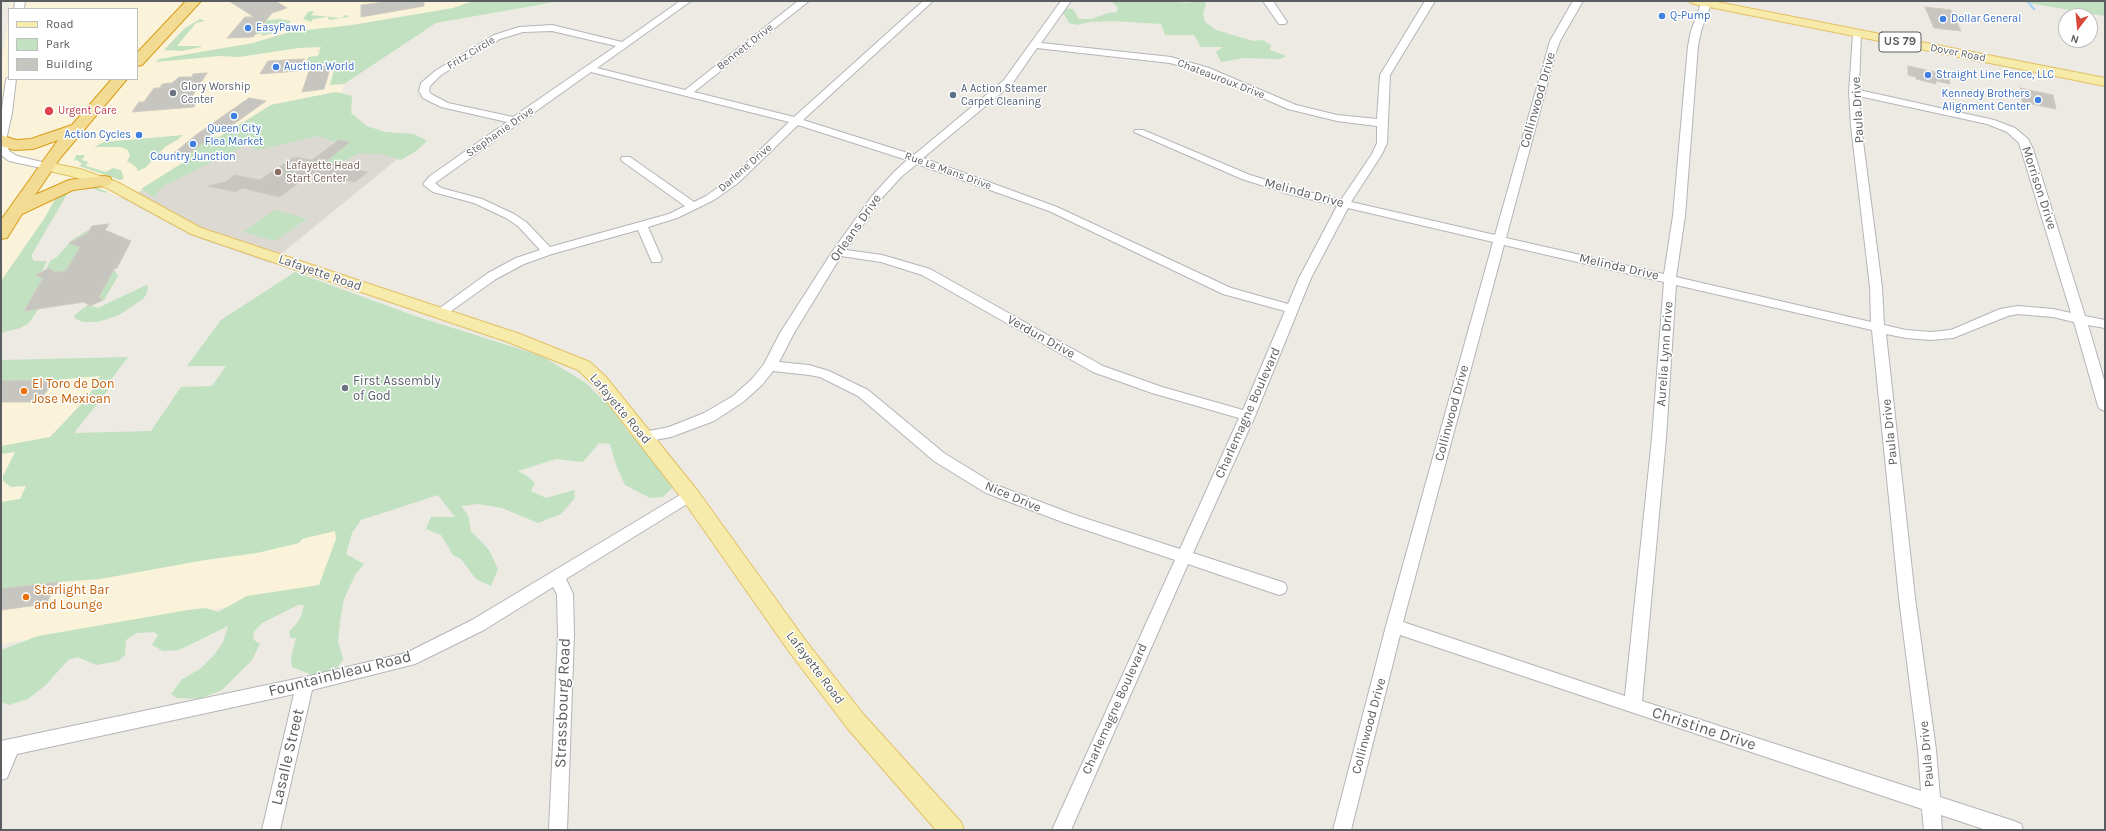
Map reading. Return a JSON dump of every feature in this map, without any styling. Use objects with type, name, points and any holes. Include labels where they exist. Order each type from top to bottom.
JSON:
[{"type":"highway","points":[[138,61],[194,1]]},
{"type":"highway","points":[[1,234],[46,166],[76,128],[119,80]]},
{"type":"highway","points":[[1,140],[14,145],[33,144],[76,128]]},
{"type":"highway","points":[[15,211],[69,185],[104,181]]},
{"type":"main road","name":"Dover Road","points":[[1703,2],[2105,82]]},
{"type":"main road","name":"Lafayette Road","points":[[46,166],[59,167],[104,181],[140,199],[168,217],[196,231],[547,350],[584,366],[600,381],[690,495],[798,647],[856,722],[952,830]]},
{"type":"street","name":"Stephanie Drive","points":[[548,251],[522,224],[510,216],[478,201],[437,190],[429,184],[434,178],[686,1]]},
{"type":"street","name":"Bennett Drive","points":[[687,93],[804,1]]},
{"type":"street","name":"Darlene Drive","points":[[438,313],[492,276],[520,261],[548,251],[642,226],[694,207],[734,180],[796,121],[928,1]]},
{"type":"street","name":"Orleans Drive","points":[[644,436],[671,432],[709,417],[738,399],[757,382],[770,366],[787,333],[838,252],[876,198],[898,174],[917,160],[1001,89],[1066,1]]},
{"type":"street","points":[[1268,1],[1282,22]]},
{"type":"street","name":"Charlemagne Boulevard","points":[[1061,830],[1248,416],[1305,278],[1344,204],[1377,154],[1382,143],[1381,123],[1383,89],[1387,72],[1430,1]]},
{"type":"street","name":"Collinwood Drive","points":[[1342,830],[1394,626],[1550,56],[1555,41],[1578,1]]},
{"type":"street","name":"Aurelia Lynn Drive","points":[[1633,706],[1659,438],[1670,278],[1680,214],[1693,46],[1703,2]]},
{"type":"street","name":"Fritz Circle","points":[[515,121],[442,104],[427,96],[424,91],[425,85],[438,73],[497,37],[517,30],[537,27],[552,28],[624,45]]},
{"type":"street","name":"Paula Drive","points":[[1858,34],[1854,92],[1865,207],[1876,287],[1878,326],[1883,361],[1907,594],[1927,750],[1933,830]]},
{"type":"street","name":"Chateauroux Drive","points":[[1034,45],[1171,60],[1206,70],[1292,106],[1337,118],[1381,123]]},
{"type":"street","name":"Rue Le Mans Drive","points":[[589,69],[796,121],[917,160],[1053,209],[1227,291],[1293,309]]},
{"type":"street","points":[[11,80],[7,113],[1,140],[4,152],[13,159],[46,166]]},
{"type":"street","name":"Morrison Drive","points":[[1854,92],[1985,120],[2011,130],[2024,140],[2080,319],[2105,406]]},
{"type":"street","name":"Melinda Drive","points":[[1139,132],[1246,177],[1293,192],[1878,326],[1906,334],[1932,336],[1953,334],[2005,312],[2018,310],[2052,313],[2105,324]]},
{"type":"street","points":[[1,165],[13,159]]},
{"type":"street","points":[[626,159],[694,207]]},
{"type":"street","points":[[642,226],[656,259]]},
{"type":"street","name":"Verdun Drive","points":[[838,252],[882,259],[926,272],[1098,369],[1157,390],[1248,416]]},
{"type":"street","name":"Nice Drive","points":[[770,366],[809,370],[824,374],[863,393],[939,457],[991,489],[1070,519],[1279,588]]},
{"type":"street","name":"Fountainbleau Road","points":[[6,748],[305,684],[409,659],[478,626],[690,495]]},
{"type":"street","name":"Strassbourg Road","points":[[556,578],[565,594],[566,634],[558,830]]},
{"type":"street","name":"Christine Drive","points":[[1394,626],[1633,706],[2014,830]]},
{"type":"street","name":"Lasalle Street","points":[[271,830],[305,684]]},
{"type":"street","points":[[1,772],[6,748]]},
{"type":"shaded area","points":[[11,1],[561,1],[436,23],[344,84],[341,93],[336,92],[271,105],[152,188],[120,197],[92,186],[80,185],[54,201],[44,219],[1,281],[1,66],[8,21],[8,80],[138,80],[138,8],[10,8]]},
{"type":"shaded area","name":"Lafayette Head Start Center","points":[[336,92],[341,93],[338,110],[401,156],[270,263],[192,236],[120,197],[152,188],[271,105]]},
{"type":"shaded area","points":[[110,371],[22,500],[1,503],[1,373]]},
{"type":"shaded area","points":[[352,522],[338,589],[1,644],[1,586]]},
{"type":"green space","points":[[473,1],[561,1],[436,23],[344,84],[330,85],[336,62],[305,66],[308,57],[318,56],[320,51],[314,52],[320,50],[321,47],[299,48],[239,57],[220,56],[156,62],[159,59],[253,43],[290,32],[352,25],[453,8]]},
{"type":"green space","points":[[1111,1],[1178,1],[1184,3],[1203,1],[1206,3],[1203,13],[1205,22],[1216,30],[1253,41],[1263,40],[1271,45],[1270,50],[1286,56],[1281,59],[1244,58],[1221,62],[1216,52],[1223,47],[1201,47],[1194,35],[1165,35],[1161,24],[1112,21],[1090,22],[1077,25],[1069,23],[1062,11],[1063,8],[1073,9],[1079,19],[1092,19],[1108,13],[1117,12],[1118,8]]},
{"type":"green space","points":[[2017,1],[2105,1],[2105,16],[2098,15],[2098,8],[2058,8]]},
{"type":"green space","points":[[308,12],[314,12],[311,15],[341,18],[346,15],[349,16],[348,17],[329,20],[328,17],[313,19],[311,22],[303,19]]},
{"type":"green space","points":[[200,19],[205,21],[196,23],[177,46],[201,47],[182,51],[164,50],[185,28]]},
{"type":"green space","points":[[281,19],[291,21],[278,32],[261,36],[263,33],[255,35],[267,20]]},
{"type":"green space","points":[[336,92],[352,96],[351,113],[367,126],[385,132],[414,134],[427,141],[416,151],[401,160],[381,154],[359,153],[331,168],[322,160],[341,144],[318,136],[257,150],[246,145],[165,185],[157,192],[156,198],[141,189],[187,160],[189,154],[211,136],[219,137],[271,105]]},
{"type":"green space","points":[[183,135],[165,147],[145,168],[138,171],[136,167],[127,161],[130,156],[128,150],[120,147],[94,147],[104,142]]},
{"type":"green space","points":[[76,155],[85,155],[82,160],[88,162],[86,166],[106,172],[113,168],[121,170],[124,179],[120,180],[79,166],[82,164],[77,160],[74,161]]},
{"type":"green space","points":[[80,185],[92,186],[108,192],[105,193],[89,187],[70,189],[31,256],[34,261],[47,261],[42,271],[37,274],[43,278],[24,310],[39,308],[29,323],[20,328],[1,333],[1,281],[44,219],[54,201],[60,194],[69,189],[68,188]]},
{"type":"green space","points":[[275,210],[307,219],[275,241],[243,232]]},
{"type":"green space","points":[[100,223],[88,233],[71,242],[80,247],[71,263],[100,259],[95,267],[55,272],[49,268],[46,270],[50,261],[57,257],[72,240]]},
{"type":"green space","points":[[114,269],[118,276],[104,300],[99,297]]},
{"type":"green space","name":"First Assembly of God","points":[[295,272],[415,316],[542,356],[586,383],[611,408],[627,430],[666,473],[672,488],[663,497],[650,498],[625,485],[616,465],[610,444],[599,443],[583,462],[556,459],[518,471],[535,483],[531,491],[546,498],[574,490],[575,498],[561,514],[538,523],[502,508],[478,504],[461,506],[468,515],[471,531],[489,550],[498,569],[491,586],[476,579],[461,559],[453,555],[441,535],[426,529],[431,517],[455,517],[438,495],[361,520],[352,533],[346,554],[364,564],[355,575],[344,599],[338,641],[343,659],[338,667],[317,677],[292,667],[291,658],[296,638],[291,638],[289,632],[298,622],[302,614],[304,605],[298,605],[262,623],[253,633],[254,640],[260,644],[252,660],[222,690],[199,699],[177,698],[171,694],[182,679],[200,669],[215,654],[223,642],[228,626],[179,650],[163,651],[152,645],[158,635],[154,632],[137,633],[126,640],[125,655],[118,661],[96,665],[78,657],[68,660],[46,685],[28,699],[9,705],[1,702],[1,650],[38,636],[188,610],[206,608],[218,612],[247,596],[319,585],[336,539],[335,531],[302,539],[299,543],[257,553],[205,560],[100,579],[58,582],[1,589],[1,502],[20,499],[26,486],[11,487],[3,481],[3,476],[15,452],[1,454],[1,446],[50,437],[88,397],[100,376],[56,380],[1,381],[1,360],[128,357],[104,389],[109,389],[74,433],[151,431],[181,387],[212,386],[226,366],[187,366],[221,320]]},
{"type":"green space","points":[[146,285],[148,287],[147,293],[143,299],[119,315],[98,322],[83,322],[76,319],[74,316],[88,305],[98,308]]},
{"type":"building","points":[[229,1],[275,1],[287,8],[272,13],[253,37],[227,38],[245,17],[254,17]]},
{"type":"building","points":[[392,1],[424,1],[424,6],[361,17],[361,5]]},
{"type":"building","name":"Dollar General","points":[[1925,7],[1951,10],[1961,31],[1934,28]]},
{"type":"building","name":"Auction World","points":[[304,59],[298,71],[260,74],[268,61]]},
{"type":"building","points":[[331,65],[324,89],[302,92],[310,68]]},
{"type":"building","name":"Straight Line Fence, LLC","points":[[1908,66],[1949,75],[1950,84],[1936,81],[1936,84],[1916,79],[1916,77],[1908,75]]},
{"type":"building","points":[[207,73],[191,98],[200,97],[194,107],[132,112],[139,102],[144,102],[154,88],[160,88],[162,84],[172,83],[179,77],[192,77],[193,74]]},
{"type":"building","name":"Kennedy Brothers Alignment Center","points":[[2020,88],[2053,95],[2056,109],[2022,102]]},
{"type":"building","name":"Queen City Flea Market","points":[[249,98],[266,101],[224,131],[219,130],[189,154],[174,153],[196,135]]},
{"type":"building","name":"Lafayette Head Start Center","points":[[339,140],[350,142],[324,163],[368,172],[355,182],[313,173],[279,197],[242,188],[236,192],[207,186],[225,182],[235,175],[260,180],[294,157],[312,160]]},
{"type":"building","points":[[109,224],[105,230],[131,241],[117,268],[114,269],[99,297],[103,300],[90,306],[84,302],[24,311],[43,278],[36,275],[49,268],[55,272],[66,271],[80,247],[69,243],[88,233],[92,226]]},
{"type":"building","name":"El Toro de Don Jose Mexican","points":[[56,380],[38,402],[1,402],[1,381]]},
{"type":"building","name":"Starlight Bar and Lounge","points":[[58,582],[46,604],[1,610],[1,589]]},
{"type":"waterway","points":[[2027,1],[2034,9]]},
{"type":"place","name":"Q-Pump","points":[[1662,16]]},
{"type":"place","name":"Dollar General","points":[[1943,19]]},
{"type":"place","name":"EasyPawn","points":[[248,28]]},
{"type":"place","name":"Auction World","points":[[276,67]]},
{"type":"place","name":"Straight Line Fence, LLC","points":[[1928,75]]},
{"type":"place","name":"Glory Worship Center","points":[[173,93]]},
{"type":"place","name":"A Action Steamer Carpet Cleaning","points":[[953,95]]},
{"type":"place","name":"Kennedy Brothers Alignment Center","points":[[2038,100]]},
{"type":"place","name":"Urgent Care","points":[[49,111]]},
{"type":"place","name":"Queen City Flea Market","points":[[234,116]]},
{"type":"place","name":"Action Cycles","points":[[139,135]]},
{"type":"place","name":"Country Junction","points":[[193,144]]},
{"type":"place","name":"Lafayette Head Start Center","points":[[278,172]]},
{"type":"place","name":"First Assembly of God","points":[[345,388]]},
{"type":"place","name":"El Toro de Don Jose Mexican","points":[[24,391]]},
{"type":"place","name":"Starlight Bar and Lounge","points":[[26,597]]}]
